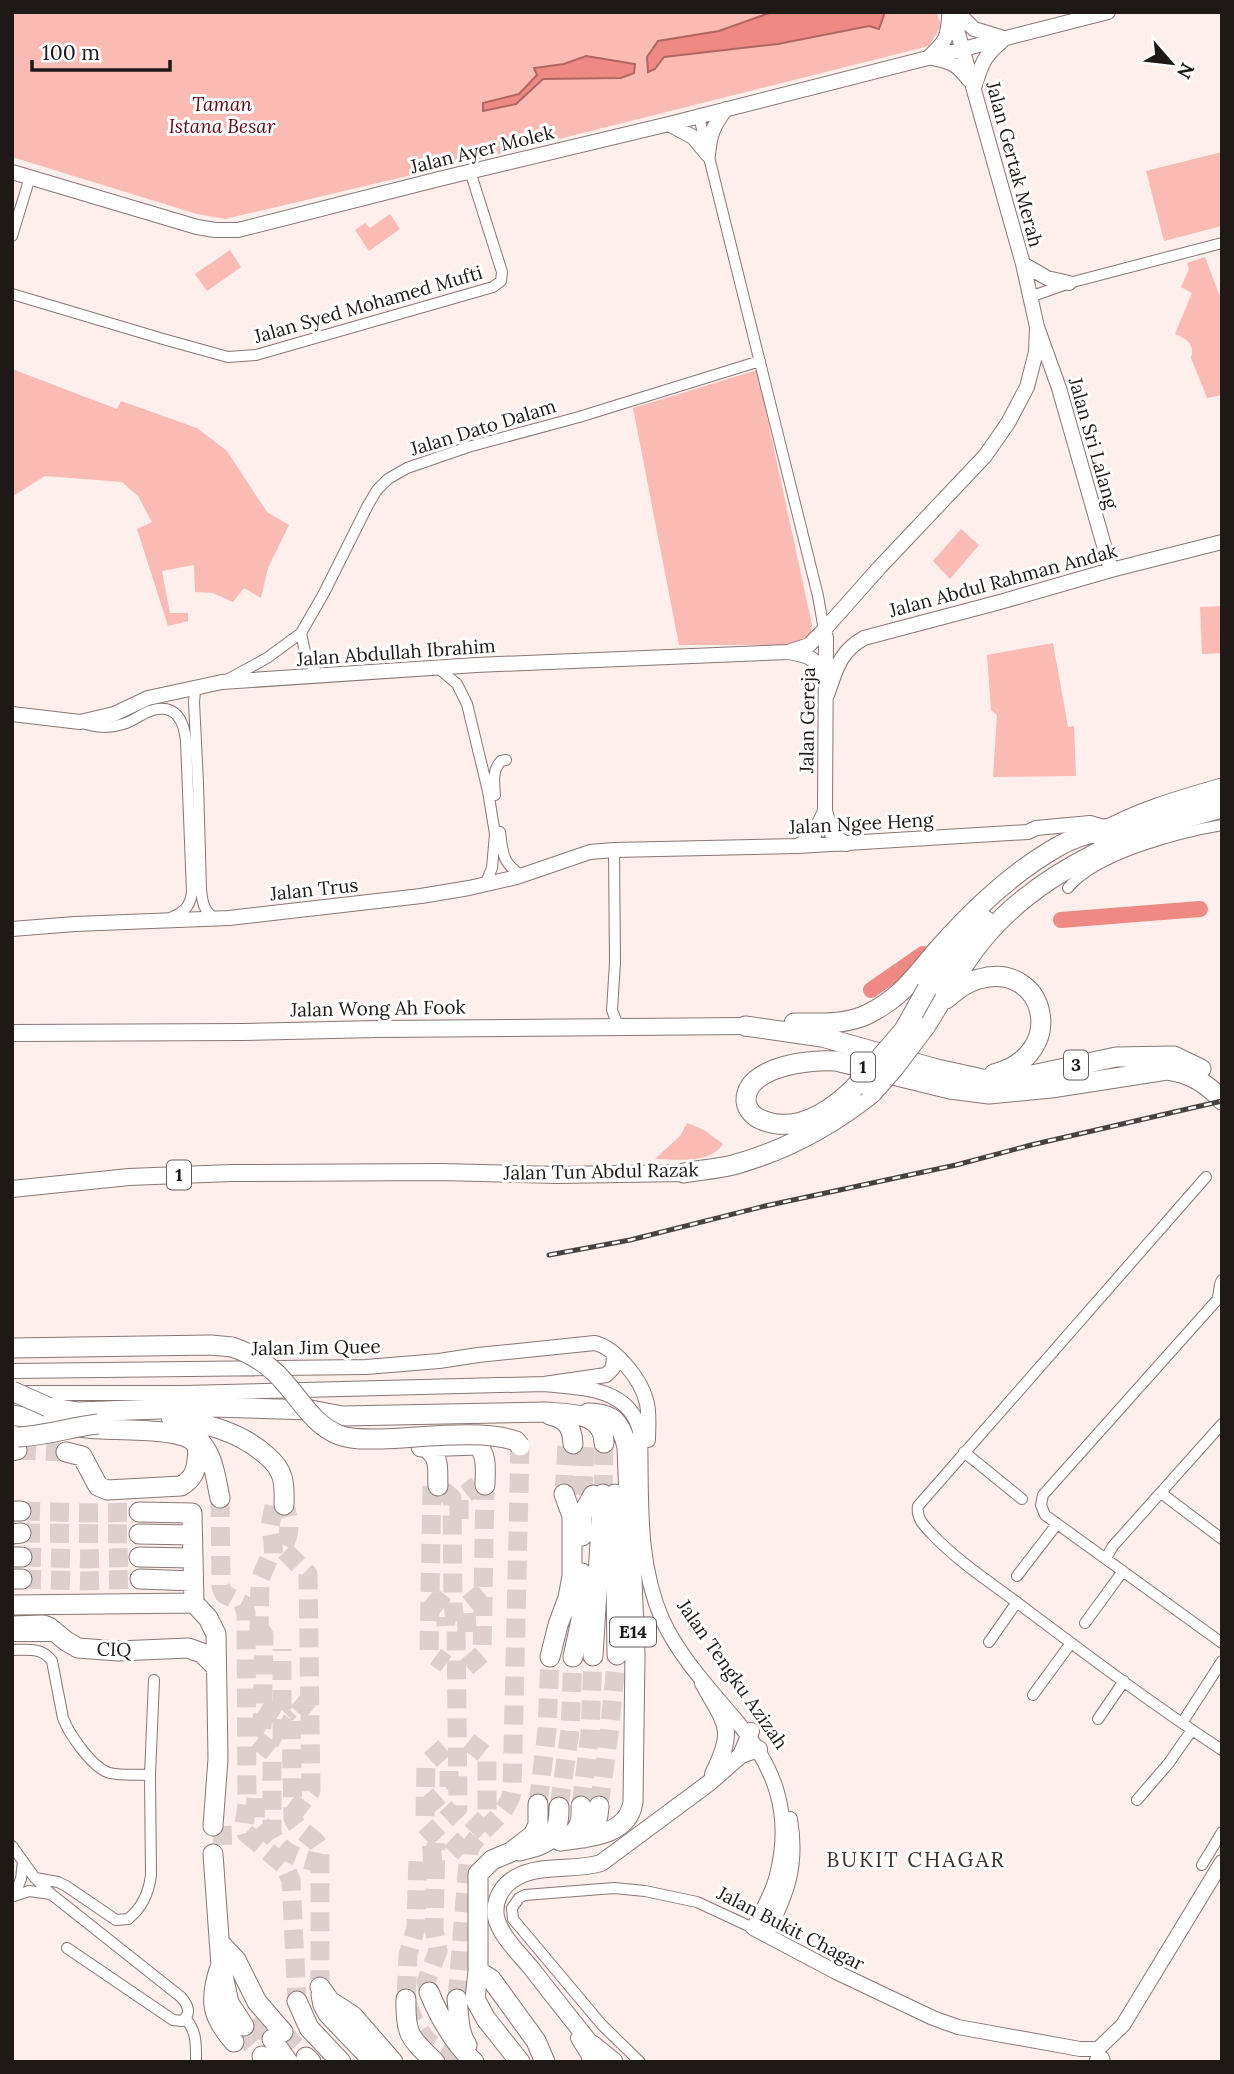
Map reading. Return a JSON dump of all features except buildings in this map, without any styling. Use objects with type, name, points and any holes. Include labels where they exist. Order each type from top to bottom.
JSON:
[{"type":"highway","name":"Jalan Tun Abdul Razak","points":[[684,1173],[733,1165],[803,1139],[825,1127],[863,1091],[894,1068],[925,1027],[951,956],[1007,898],[1051,863],[1109,828],[1173,802],[1222,788]]},
{"type":"highway","name":"Jalan Tun Abdul Razak","points":[[863,1091],[904,1030],[954,979],[987,934],[1016,906],[1050,880],[1111,847],[1176,821],[1222,808]]},
{"type":"highway","points":[[866,1068],[851,1058],[845,1043],[847,1036],[867,1014],[908,986],[938,949],[990,896],[1052,850],[1081,836],[1109,828]]},
{"type":"highway","points":[[934,997],[976,979],[992,976],[1008,978],[1023,985],[1034,996],[1040,1010],[1041,1025],[1039,1038],[1030,1054],[1016,1066],[979,1078]]},
{"type":"highway","points":[[745,1026],[765,1023],[824,1023],[850,1020],[867,1014]]},
{"type":"highway","name":"3","points":[[745,1026],[791,1031],[845,1043],[912,1063],[1003,1081],[1116,1057],[1174,1056],[1191,1063],[1218,1088]]},
{"type":"highway","name":"1","points":[[863,1091],[810,1119],[791,1125],[759,1119],[748,1109],[746,1101],[747,1091],[755,1081],[782,1066],[809,1061],[836,1061],[970,1092],[1005,1093],[1051,1088]]},
{"type":"highway","name":"3","points":[[1051,1088],[1167,1070],[1184,1072],[1218,1088]]},
{"type":"highway","points":[[12,1348],[232,1347],[250,1354],[269,1367],[283,1380],[313,1418],[326,1429],[341,1436],[362,1439],[477,1436],[509,1438],[520,1446]]},
{"type":"highway","points":[[12,1355],[226,1357],[243,1362],[260,1373],[304,1423],[321,1437],[337,1444],[360,1448],[477,1445],[485,1456],[481,1485]]},
{"type":"highway","name":"E14","points":[[12,1392],[48,1407],[78,1412],[215,1407],[311,1410],[342,1416],[604,1414],[622,1427],[627,1447],[635,1656],[631,1813],[604,1835],[512,1852],[492,1860],[478,1874],[478,1971],[475,1999],[486,2019],[520,2062]]},
{"type":"highway","points":[[562,1413],[554,1420],[562,1426],[566,1435],[589,1444]]},
{"type":"highway","points":[[562,1413],[582,1419],[590,1425],[594,1434],[589,1444]]},
{"type":"highway","points":[[562,1413],[610,1425],[589,1444]]},
{"type":"highway","points":[[12,1427],[90,1417],[153,1414],[200,1422],[232,1432],[256,1446],[274,1462],[282,1477],[279,1506]]},
{"type":"highway","points":[[12,1415],[88,1428],[142,1430],[184,1436],[194,1441],[198,1450],[196,1470],[190,1480],[181,1486],[107,1490],[98,1486],[82,1456],[66,1451]]},
{"type":"highway","points":[[14,1446],[32,1437],[99,1424],[141,1424],[184,1431],[199,1439],[210,1455],[219,1493]]},
{"type":"highway","points":[[423,1447],[431,1459],[435,1486]]},
{"type":"highway","name":"E14","points":[[550,1657],[568,1598],[588,1495]]},
{"type":"highway","name":"E14","points":[[573,1657],[581,1620],[588,1495]]},
{"type":"highway","name":"E14","points":[[588,1495],[617,1655]]},
{"type":"highway","points":[[139,1512],[192,1513],[194,1603],[208,1618],[216,1634],[218,1826]]},
{"type":"highway","name":"E14","points":[[585,1515],[593,1656]]},
{"type":"highway","points":[[139,1534],[192,1535]]},
{"type":"highway","points":[[139,1557],[192,1558]]},
{"type":"highway","points":[[139,1579],[193,1581]]},
{"type":"highway","points":[[12,1605],[194,1603]]},
{"type":"highway","name":"CIQ","points":[[12,1626],[43,1625],[72,1646],[81,1648],[118,1651],[188,1648],[202,1653],[216,1667]]},
{"type":"highway","points":[[217,1903],[209,1893],[207,1882],[206,1814],[218,1759]]},
{"type":"highway","name":"E14","points":[[512,1852],[533,1835],[538,1825],[538,1804]]},
{"type":"highway","points":[[551,1843],[570,1837],[578,1829],[590,1806],[598,1820],[594,1830],[584,1838]]},
{"type":"highway","points":[[551,1843],[559,1823],[559,1807]]},
{"type":"highway","points":[[218,1854],[218,1990],[220,2003],[242,2030]]},
{"type":"highway","points":[[219,1942],[236,1960],[257,2003],[267,2053],[301,2060]]},
{"type":"highway","points":[[478,1971],[491,1979],[536,2041],[545,2062]]},
{"type":"highway","name":"E14","points":[[478,1971],[486,1994],[498,2014],[535,2062]]},
{"type":"highway","points":[[320,1987],[330,2001],[353,2016],[393,2062]]},
{"type":"highway","points":[[320,1987],[322,2022],[357,2062]]},
{"type":"highway","points":[[320,1987],[323,2005],[328,2014],[374,2062]]},
{"type":"highway","points":[[429,1992],[437,2012],[456,2044],[469,2057]]},
{"type":"highway","points":[[406,1999],[405,2025],[415,2042],[435,2062]]},
{"type":"highway","points":[[457,1999],[455,2034],[469,2057]]},
{"type":"highway","points":[[330,2062],[303,2028],[297,2001],[309,2028],[341,2062]]},
{"type":"highway","points":[[594,2056],[613,2062]]},
{"type":"main road","points":[[929,57],[944,43],[949,34],[953,12],[982,33],[1005,37]]},
{"type":"main road","name":"Jalan Gertak Merah","points":[[953,12],[1023,264],[1037,327]]},
{"type":"main road","name":"Jalan Ayer Molek","points":[[12,172],[197,227],[238,230],[699,117],[1108,12]]},
{"type":"main road","points":[[975,87],[980,68],[988,53],[1005,37]]},
{"type":"main road","points":[[929,57],[952,62],[975,87]]},
{"type":"main road","points":[[708,155],[710,135],[726,109]]},
{"type":"main road","points":[[669,124],[692,137],[708,155]]},
{"type":"main road","points":[[1023,264],[1047,278],[1069,283]]},
{"type":"main road","name":"Jalan Abdul Rahman Andak","points":[[824,630],[985,456],[1008,423],[1032,373],[1037,327]]},
{"type":"main road","name":"Jalan Sri Lalang","points":[[1037,327],[1054,374],[1111,570]]},
{"type":"main road","points":[[1032,373],[1040,370],[1054,374]]},
{"type":"main road","name":"Jalan Abdul Rahman Andak","points":[[827,695],[845,651],[864,638],[1222,542]]},
{"type":"main road","name":"Jalan Abdullah Ibrahim","points":[[788,652],[809,645],[824,630]]},
{"type":"main road","name":"Jalan Gereja","points":[[824,630],[827,695],[825,811],[832,834],[846,844]]},
{"type":"main road","name":"Jalan Abdullah Ibrahim","points":[[12,714],[80,722],[114,714],[148,698],[222,682],[437,667],[788,652],[806,656],[821,668],[827,695]]},
{"type":"main road","name":"Jalan Gereja","points":[[798,846],[813,837],[825,811]]},
{"type":"main road","name":"Jalan Ngee Heng","points":[[614,849],[846,844],[1028,832],[1036,828],[1090,823],[1109,828]]},
{"type":"main road","points":[[1028,832],[1044,835],[1052,850]]},
{"type":"main road","name":"Jalan Trus","points":[[12,929],[75,923],[214,918],[404,898],[485,885],[522,876],[590,852],[614,849]]},
{"type":"main road","name":"Jalan Wong Ah Fook","points":[[12,1033],[745,1026]]},
{"type":"main road","name":"Jalan Tun Abdul Razak","points":[[12,1189],[129,1177],[231,1173],[684,1173]]},
{"type":"main road","name":"Jalan Jim Quee","points":[[12,1371],[366,1367],[592,1343],[606,1346],[614,1355]]},
{"type":"main road","points":[[12,1392],[184,1393],[544,1384],[606,1375],[613,1368],[614,1355]]},
{"type":"main road","name":"Jalan Tengku Azizah","points":[[614,1355],[635,1378],[646,1400],[649,1535],[657,1591],[664,1612],[753,1739],[768,1766],[776,1791],[783,1830],[777,1876],[759,1931]]},
{"type":"main road","points":[[544,1384],[604,1393],[627,1406],[634,1396],[642,1396],[646,1400]]},
{"type":"main road","name":"Jalan Tengku Azizah","points":[[627,1406],[637,1420],[640,1431],[641,1533],[651,1588],[664,1623],[703,1683],[753,1739]]},
{"type":"main road","points":[[703,1683],[722,1716],[727,1735],[726,1746],[709,1783]]},
{"type":"main road","points":[[594,2056],[530,1973],[507,1938],[496,1917],[497,1900],[505,1886],[516,1877],[530,1872],[601,1863],[709,1783],[741,1755],[753,1739]]},
{"type":"main road","points":[[1185,1922],[1222,1862]]},
{"type":"main road","points":[[1185,1922],[1222,1870]]},
{"type":"main road","name":"Jalan Bukit Chagar","points":[[759,1931],[836,1972],[933,2018],[958,2026],[1080,2049],[1098,2049],[1123,2025],[1185,1922]]},
{"type":"street","points":[[699,117],[818,596],[824,630]]},
{"type":"street","name":"Jalan Syed Mohamed Mufti","points":[[12,294],[228,357],[256,355],[493,287],[501,281],[502,272],[470,172]]},
{"type":"street","points":[[12,236],[30,177]]},
{"type":"street","points":[[1030,297],[1069,283],[1222,243]]},
{"type":"street","name":"Jalan Dato Dalam","points":[[222,682],[268,658],[301,632],[324,593],[368,505],[388,479],[407,468],[468,447],[579,417],[760,361]]},
{"type":"street","points":[[301,632],[305,652],[318,676]]},
{"type":"street","points":[[437,667],[457,684],[467,704],[488,791],[495,834],[492,868],[485,885]]},
{"type":"street","points":[[200,686],[195,692],[194,702],[201,889],[204,906],[214,918]]},
{"type":"street","points":[[80,722],[94,727],[110,727],[125,724],[152,710],[164,709],[173,711],[180,717],[184,728],[192,892],[191,902],[186,910],[163,921]]},
{"type":"street","points":[[506,760],[497,765],[494,783],[503,856],[509,867],[522,876]]},
{"type":"street","points":[[1068,888],[1074,880],[1097,863],[1190,830],[1222,825]]},
{"type":"street","points":[[614,849],[615,962],[612,1010],[618,1026]]},
{"type":"street","points":[[1206,1177],[918,1506],[919,1518],[933,1535],[965,1563],[1071,1643],[1222,1750]]},
{"type":"street","points":[[1222,1280],[1221,1294],[1217,1300],[1043,1495],[1041,1505],[1045,1515],[1222,1643]]},
{"type":"street","points":[[1106,1558],[1113,1546],[1222,1423]]},
{"type":"street","points":[[964,1452],[1021,1499]]},
{"type":"street","points":[[1161,1493],[1222,1539]]},
{"type":"street","points":[[1017,1576],[1057,1524]]},
{"type":"street","points":[[1085,1623],[1123,1571]]},
{"type":"street","points":[[989,1642],[1017,1602]]},
{"type":"street","points":[[12,1636],[60,1636]]},
{"type":"street","points":[[1032,1695],[1071,1643]]},
{"type":"street","points":[[12,1650],[39,1650],[48,1655],[52,1661],[66,1727],[98,1766],[111,1773],[150,1775]]},
{"type":"street","points":[[1137,1800],[1168,1764],[1222,1661]]},
{"type":"street","points":[[35,1878],[66,1886],[116,1920],[133,1916],[146,1896],[151,1875],[150,1775],[155,1680]]},
{"type":"street","points":[[1100,1720],[1127,1683]]},
{"type":"street","points":[[1202,1865],[1222,1832]]},
{"type":"street","points":[[12,1846],[35,1878],[51,1894],[186,2002],[186,2019],[197,2040],[196,2062]]},
{"type":"street","points":[[13,1897],[21,1879],[23,1861]]},
{"type":"street","points":[[13,1897],[35,1878]]},
{"type":"street","name":"Jalan Bukit Chagar","points":[[640,2062],[602,2025],[513,1919],[514,1903],[525,1895],[596,1888],[629,1889],[696,1902],[759,1931]]},
{"type":"street","points":[[13,1897],[29,1891],[51,1894]]},
{"type":"street","points":[[66,1948],[167,2017],[178,2021],[186,2019]]},
{"type":"green space","name":"Taman Istana Besar","points":[[12,12],[937,12],[941,26],[929,46],[471,161],[225,219],[197,214],[12,157]]},
{"type":"green space","points":[[1222,152],[1222,226],[1164,241],[1146,171]]},
{"type":"green space","points":[[390,214],[400,229],[369,251],[355,230],[365,223],[370,228]]},
{"type":"green space","points":[[230,250],[241,267],[207,291],[195,274]]},
{"type":"green space","points":[[1205,257],[1222,302],[1222,395],[1207,398],[1191,358],[1191,346],[1175,334],[1192,293],[1181,287],[1189,269],[1187,263]]},
{"type":"green space","points":[[12,369],[117,409],[121,401],[197,428],[227,451],[267,512],[289,525],[268,568],[261,598],[244,588],[233,602],[213,593],[195,592],[194,565],[162,571],[170,613],[188,613],[188,621],[168,626],[137,529],[152,522],[138,496],[122,482],[45,476],[13,496]]},
{"type":"green space","points":[[757,370],[812,625],[810,639],[801,645],[679,645],[633,408]]},
{"type":"green space","points":[[961,529],[979,545],[950,579],[933,561]]},
{"type":"green space","points":[[1222,606],[1222,653],[1202,654],[1200,607]]},
{"type":"green space","points":[[1053,643],[1068,727],[1074,726],[1076,776],[993,777],[997,715],[991,710],[987,655]]},
{"type":"green space","points":[[687,1123],[704,1130],[723,1144],[717,1151],[701,1158],[655,1159],[680,1136]]},
{"type":"shaded area","points":[[772,12],[885,12],[879,29],[869,26],[778,44],[664,57],[655,69],[648,72],[647,57],[658,41],[719,31]]},
{"type":"shaded area","points":[[586,56],[635,64],[634,73],[621,78],[543,79],[516,104],[483,111],[483,103],[519,94],[537,75],[534,68],[564,64]]},
{"type":"waterway","points":[[1061,920],[1200,909]]},
{"type":"waterway","points":[[871,990],[923,954]]},
{"type":"tunnel","points":[[603,1494],[604,1443]]},
{"type":"tunnel","points":[[583,1495],[585,1444]]},
{"type":"tunnel","points":[[564,1494],[567,1445]]},
{"type":"tunnel","points":[[457,1999],[469,1850],[479,1835],[505,1809],[512,1792],[520,1446]]},
{"type":"tunnel","points":[[17,1450],[66,1452]]},
{"type":"tunnel","points":[[459,1519],[459,1499],[477,1485]]},
{"type":"tunnel","points":[[467,1667],[482,1654],[485,1485]]},
{"type":"tunnel","points":[[432,1486],[429,1652],[446,1664]]},
{"type":"tunnel","points":[[425,1839],[458,1808],[452,1498],[438,1486]]},
{"type":"tunnel","points":[[220,1498],[221,1587],[224,1594],[243,1604],[246,1613],[247,1805],[244,1825],[246,1833],[284,1865],[291,1880],[297,2001]]},
{"type":"tunnel","points":[[284,1505],[289,1525],[284,1545]]},
{"type":"tunnel","points":[[274,1506],[270,1526],[274,1563]]},
{"type":"tunnel","points":[[21,1511],[139,1512]]},
{"type":"tunnel","points":[[21,1533],[139,1534]]},
{"type":"tunnel","points":[[259,1635],[260,1579],[273,1549]]},
{"type":"tunnel","points":[[285,1551],[308,1574],[311,1791],[293,1814]]},
{"type":"tunnel","points":[[22,1557],[139,1557]]},
{"type":"tunnel","points":[[22,1579],[140,1579]]},
{"type":"tunnel","points":[[467,1632],[466,1606],[483,1592]]},
{"type":"tunnel","points":[[430,1595],[445,1607],[446,1626]]},
{"type":"tunnel","points":[[259,1628],[264,1635],[262,1729],[282,1739]]},
{"type":"tunnel","points":[[282,1649],[282,1738]]},
{"type":"tunnel","points":[[599,1806],[617,1655]]},
{"type":"tunnel","points":[[581,1806],[590,1733],[593,1656]]},
{"type":"tunnel","points":[[538,1804],[547,1730],[550,1657]]},
{"type":"tunnel","points":[[559,1807],[570,1731],[573,1657]]},
{"type":"tunnel","points":[[310,1698],[291,1721],[293,1818],[298,1827],[320,1848],[320,1987]]},
{"type":"tunnel","points":[[262,1706],[282,1718],[290,1710]]},
{"type":"tunnel","points":[[257,1740],[272,1752],[272,1833],[275,1840],[292,1854],[320,1863]]},
{"type":"tunnel","points":[[457,2061],[430,2043],[423,2035],[413,2019],[406,1999],[408,1955],[416,1927],[418,1856],[450,1854],[487,1816],[487,1756],[468,1741]]},
{"type":"tunnel","points":[[425,1816],[426,1764],[448,1744]]},
{"type":"tunnel","points":[[425,1808],[449,1787],[449,1768]]},
{"type":"tunnel","points":[[256,1798],[255,1818],[274,1839]]},
{"type":"tunnel","points":[[222,1826],[223,1854]]},
{"type":"tunnel","points":[[429,1992],[426,1982],[438,1951],[434,1930],[436,1843]]},
{"type":"tunnel","points":[[252,2021],[272,2039]]},
{"type":"tunnel","points":[[239,2031],[262,2056]]},
{"type":"tunnel","points":[[283,2032],[306,2057]]},
{"type":"railway","points":[[549,1255],[630,1240],[765,1206],[956,1165],[1222,1101]]},
{"type":"district","name":"BUKIT CHAGAR","points":[[916,1860]]}]
